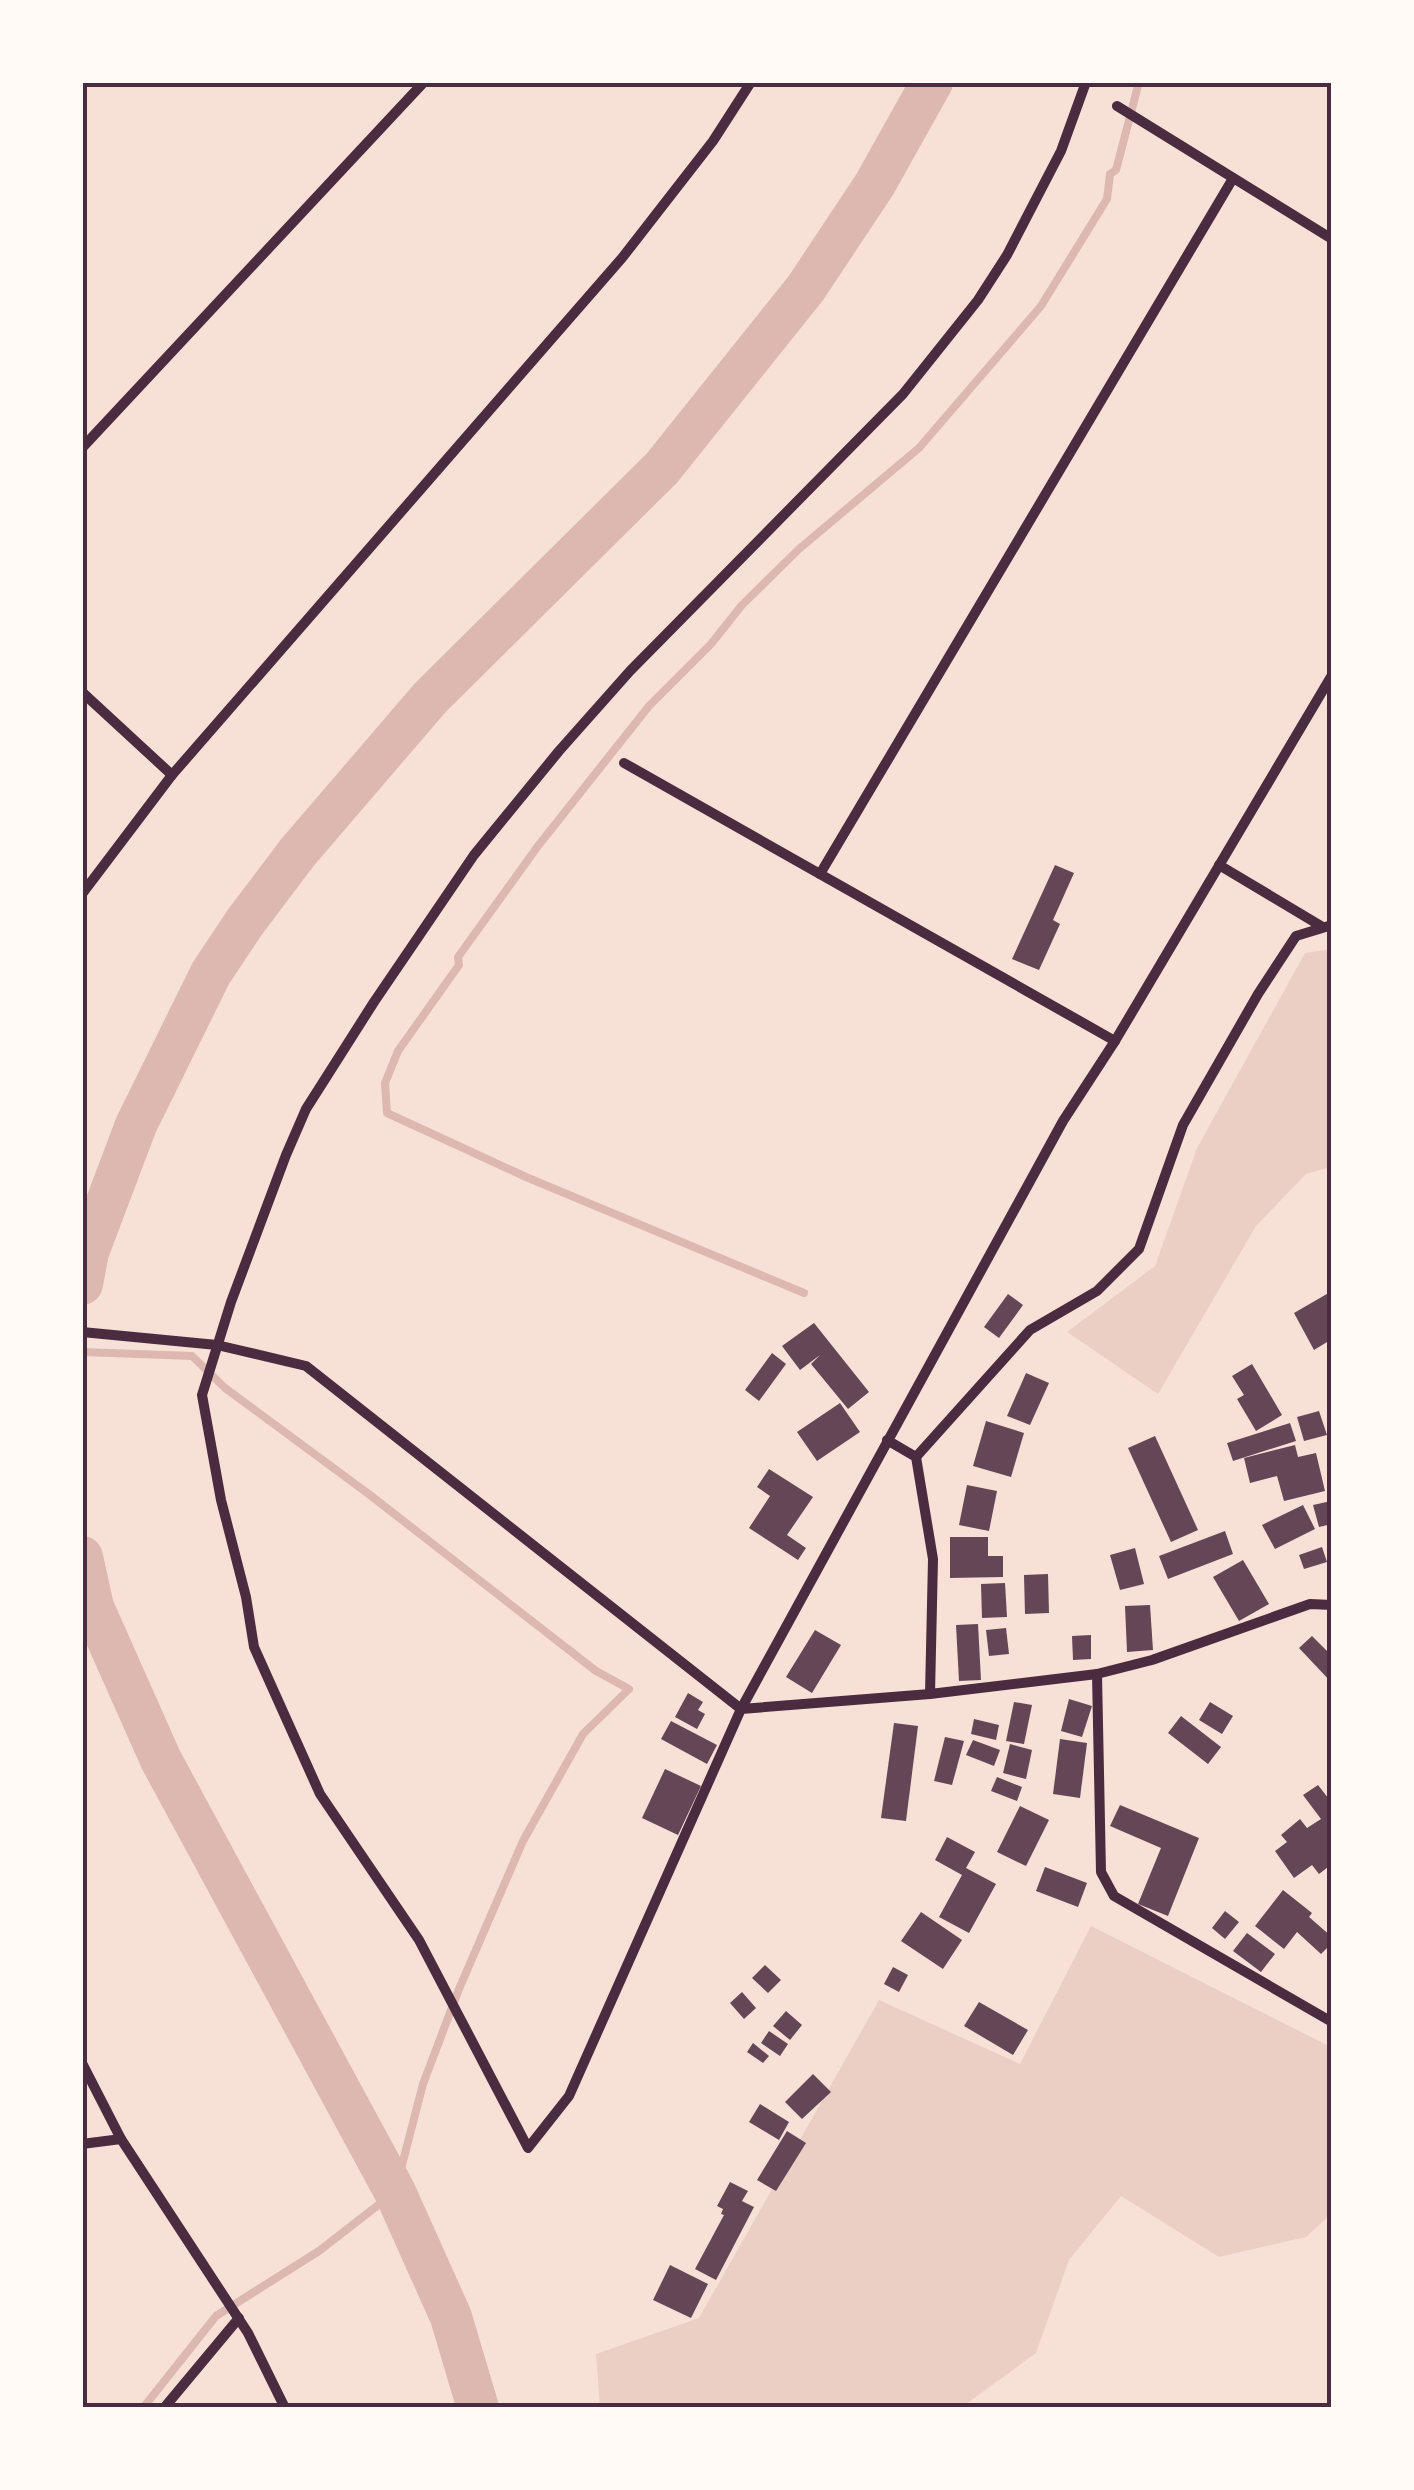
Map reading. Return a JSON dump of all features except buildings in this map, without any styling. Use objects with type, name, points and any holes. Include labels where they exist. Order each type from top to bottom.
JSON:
[{"type":"street","points":[[82,448],[424,82]]},
{"type":"street","points":[[82,894],[172,775],[622,258],[713,141],[750,82]]},
{"type":"street","points":[[1086,82],[1060,151],[1007,255],[978,300],[904,394],[630,672],[559,751],[474,855],[374,1002],[306,1109],[286,1155],[202,1395],[254,1647],[320,1794],[420,1940],[528,2148],[569,2096],[740,1709],[1063,1121],[1115,1041],[1332,676]]},
{"type":"street","points":[[1118,106],[1332,239]]},
{"type":"street","points":[[820,874],[1232,180]]},
{"type":"street","points":[[82,692],[172,775]]},
{"type":"street","points":[[624,763],[1115,1041]]},
{"type":"street","points":[[1220,865],[1326,926]]},
{"type":"street","points":[[916,1457],[1030,1330],[1096,1290],[1139,1249],[1183,1125],[1296,936],[1326,926]]},
{"type":"street","points":[[82,1332],[217,1345],[306,1366],[740,1709],[930,1694],[1097,1674],[1152,1660],[1310,1604],[1332,1605]]},
{"type":"street","points":[[887,1440],[916,1457]]},
{"type":"street","points":[[916,1457],[933,1559],[930,1694]]},
{"type":"street","points":[[1097,1674],[1101,1872],[1114,1896],[1332,2022]]},
{"type":"street","points":[[82,2064],[121,2139],[266,2364],[285,2408]]},
{"type":"street","points":[[82,2144],[121,2139]]},
{"type":"street","points":[[164,2408],[238,2318]]},
{"type":"shaded area","points":[[1331,949],[1331,1167],[1306,1174],[1256,1226],[1158,1394],[1067,1332],[1155,1266],[1197,1148],[1305,953]]},
{"type":"shaded area","points":[[1091,1926],[1331,2047],[1331,2214],[1306,2237],[1219,2257],[1121,2196],[1069,2260],[1036,2353],[962,2407],[600,2407],[596,2354],[699,2318],[879,2000],[1020,2064]]},
{"type":"waterway","points":[[82,1284],[88,1252],[136,1125],[211,973],[245,922],[297,853],[430,698],[662,468],[806,288],[875,184],[932,82]]},
{"type":"waterway","points":[[804,1293],[526,1177],[387,1113],[385,1083],[398,1051],[459,965],[458,957],[538,846],[649,706],[799,549],[919,448],[1041,306],[1107,199],[1110,174],[1116,170],[1139,82]]},
{"type":"waterway","points":[[82,1352],[192,1356],[225,1388],[596,1671],[629,1689],[583,1734],[523,1841],[423,2084],[395,2192],[319,2251],[216,2316],[143,2408]]},
{"type":"waterway","points":[[82,1557],[93,1607],[161,1760],[395,2192],[451,2317],[478,2408]]}]
